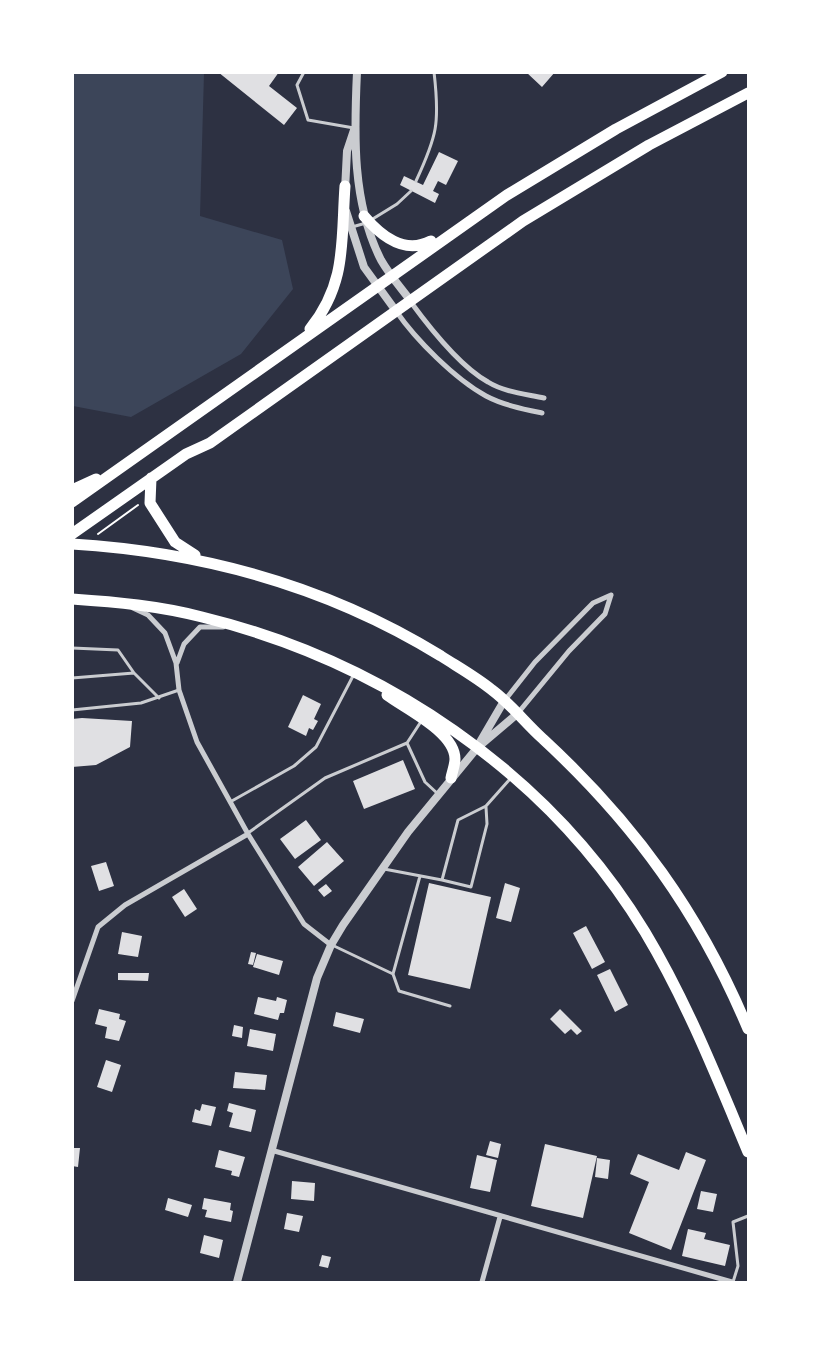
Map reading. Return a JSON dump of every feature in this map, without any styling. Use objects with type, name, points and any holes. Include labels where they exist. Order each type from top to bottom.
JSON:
[{"type":"highway","points":[[72,502],[455,230],[549,168],[632,120],[722,72]]},
{"type":"highway","points":[[72,534],[186,454],[210,443],[488,244],[578,186],[686,125],[748,93]]},
{"type":"highway","points":[[296,344],[325,308],[336,285],[346,228],[345,186]]},
{"type":"highway","points":[[367,220],[376,230],[392,241],[409,246],[424,245],[455,230]]},
{"type":"highway","points":[[72,490],[127,464]]},
{"type":"highway","points":[[151,478],[150,504],[175,542],[186,551],[213,563]]},
{"type":"highway","points":[[72,544],[152,551],[213,563],[272,579],[368,617],[444,658],[493,690],[578,771],[642,844],[700,929],[748,1029]]},
{"type":"highway","points":[[72,599],[118,603],[187,613],[287,642],[356,671],[428,712],[512,776],[555,817],[583,848],[610,880],[645,931],[682,999],[748,1152]]},
{"type":"highway","points":[[356,671],[440,731],[450,744],[455,759],[451,778]]},
{"type":"street","points":[[357,72],[354,128],[360,201],[382,261],[423,318],[459,358],[488,382],[503,388],[544,398]]},
{"type":"street","points":[[345,186],[347,150],[354,128]]},
{"type":"street","points":[[346,228],[364,267],[376,286],[425,344],[471,386],[485,395],[502,402],[542,413]]},
{"type":"street","points":[[237,1282],[317,978],[331,945],[383,868],[438,794],[477,748],[517,714],[569,651],[605,614],[612,595],[593,603],[535,662],[504,701],[477,748]]},
{"type":"street","points":[[118,603],[148,615],[165,633],[176,663],[179,690],[197,742],[248,834],[304,924],[331,945]]},
{"type":"street","points":[[176,663],[184,644],[200,627],[240,627]]},
{"type":"street","points":[[72,1001],[98,927],[125,905],[248,834]]},
{"type":"street","points":[[272,1150],[500,1217],[733,1282]]},
{"type":"street","points":[[482,1282],[500,1217]]},
{"type":"lane","points":[[304,72],[296,85],[308,120],[354,128]]},
{"type":"lane","points":[[416,181],[432,145],[438,121],[434,72]]},
{"type":"lane","points":[[346,228],[367,220],[397,204],[410,191]]},
{"type":"lane","points":[[72,648],[118,650],[134,673],[158,698]]},
{"type":"lane","points":[[230,802],[294,766],[316,747],[356,671]]},
{"type":"lane","points":[[72,678],[134,673]]},
{"type":"lane","points":[[72,710],[141,703],[179,690]]},
{"type":"lane","points":[[248,834],[325,778],[407,742],[423,720]]},
{"type":"lane","points":[[407,742],[425,782],[438,794]]},
{"type":"lane","points":[[442,880],[458,820],[486,806],[512,776]]},
{"type":"lane","points":[[383,868],[471,886],[487,824],[486,806]]},
{"type":"lane","points":[[420,876],[393,974],[399,991],[450,1006]]},
{"type":"lane","points":[[331,945],[393,974]]},
{"type":"lane","points":[[733,1282],[738,1266],[733,1222],[748,1216]]},
{"type":"path","points":[[91,533],[99,534],[142,502]]},
{"type":"shaded area","points":[[72,73],[204,73],[200,216],[282,240],[293,289],[241,354],[131,417],[73,406]]},
{"type":"building","points":[[218,72],[279,72],[269,86],[297,108],[284,125]]},
{"type":"building","points":[[526,72],[555,72],[542,87]]},
{"type":"building","points":[[439,152],[458,161],[446,185],[438,181],[433,191],[439,194],[435,203],[400,185],[404,176],[423,185]]},
{"type":"building","points":[[303,695],[321,704],[314,719],[318,721],[313,730],[309,728],[306,736],[288,727]]},
{"type":"building","points":[[72,719],[132,721],[130,747],[96,765],[72,767]]},
{"type":"building","points":[[403,760],[415,789],[364,809],[353,781]]},
{"type":"building","points":[[306,820],[321,840],[295,859],[280,839]]},
{"type":"building","points":[[327,842],[344,861],[314,886],[298,867]]},
{"type":"building","points":[[106,862],[114,886],[99,891],[91,866]]},
{"type":"building","points":[[429,883],[491,897],[470,989],[408,975]]},
{"type":"building","points":[[505,883],[520,888],[511,922],[496,918]]},
{"type":"building","points":[[326,884],[332,891],[324,897],[318,890]]},
{"type":"building","points":[[184,889],[197,909],[185,917],[172,897]]},
{"type":"building","points":[[586,926],[605,962],[592,969],[573,933]]},
{"type":"building","points":[[122,932],[142,936],[138,957],[118,954]]},
{"type":"building","points":[[251,952],[256,953],[253,965],[248,964]]},
{"type":"building","points":[[257,954],[283,961],[279,975],[253,967]]},
{"type":"building","points":[[610,969],[628,1005],[615,1012],[597,975]]},
{"type":"building","points":[[118,973],[149,973],[148,981],[118,980]]},
{"type":"building","points":[[258,997],[276,1001],[277,997],[287,1000],[284,1013],[280,1013],[278,1020],[254,1014]]},
{"type":"building","points":[[99,1009],[120,1014],[119,1019],[126,1021],[119,1041],[105,1038],[107,1027],[95,1024]]},
{"type":"building","points":[[560,1009],[582,1031],[577,1035],[571,1029],[565,1034],[550,1019]]},
{"type":"building","points":[[336,1012],[364,1019],[360,1033],[333,1026]]},
{"type":"building","points":[[234,1025],[243,1027],[242,1038],[232,1036]]},
{"type":"building","points":[[250,1029],[276,1034],[273,1051],[247,1046]]},
{"type":"building","points":[[106,1060],[121,1065],[112,1092],[97,1087]]},
{"type":"building","points":[[235,1072],[267,1075],[265,1090],[233,1088]]},
{"type":"building","points":[[229,1103],[256,1110],[251,1132],[229,1127],[233,1113],[227,1111]]},
{"type":"building","points":[[202,1104],[216,1107],[211,1126],[192,1122],[195,1109],[200,1111]]},
{"type":"building","points":[[490,1141],[501,1144],[498,1158],[486,1155]]},
{"type":"building","points":[[545,1144],[597,1156],[583,1218],[531,1206]]},
{"type":"building","points":[[72,1148],[80,1148],[78,1167],[72,1166]]},
{"type":"building","points":[[219,1150],[245,1157],[239,1177],[231,1175],[232,1171],[215,1167]]},
{"type":"building","points":[[686,1152],[706,1160],[671,1250],[629,1233],[649,1182],[630,1174],[638,1154],[679,1170]]},
{"type":"building","points":[[477,1155],[497,1160],[490,1192],[470,1188]]},
{"type":"building","points":[[597,1158],[610,1160],[608,1179],[595,1177]]},
{"type":"building","points":[[292,1181],[315,1183],[314,1201],[291,1199]]},
{"type":"building","points":[[701,1191],[717,1194],[713,1212],[697,1209]]},
{"type":"building","points":[[168,1198],[192,1205],[188,1217],[165,1210]]},
{"type":"building","points":[[204,1198],[231,1203],[230,1210],[233,1211],[231,1222],[205,1217],[207,1210],[202,1209]]},
{"type":"building","points":[[287,1213],[303,1216],[299,1232],[284,1229]]},
{"type":"building","points":[[688,1229],[706,1233],[704,1239],[730,1245],[725,1266],[682,1256]]},
{"type":"building","points":[[204,1235],[223,1240],[219,1258],[200,1253]]},
{"type":"building","points":[[322,1255],[331,1257],[328,1268],[319,1266]]}]
